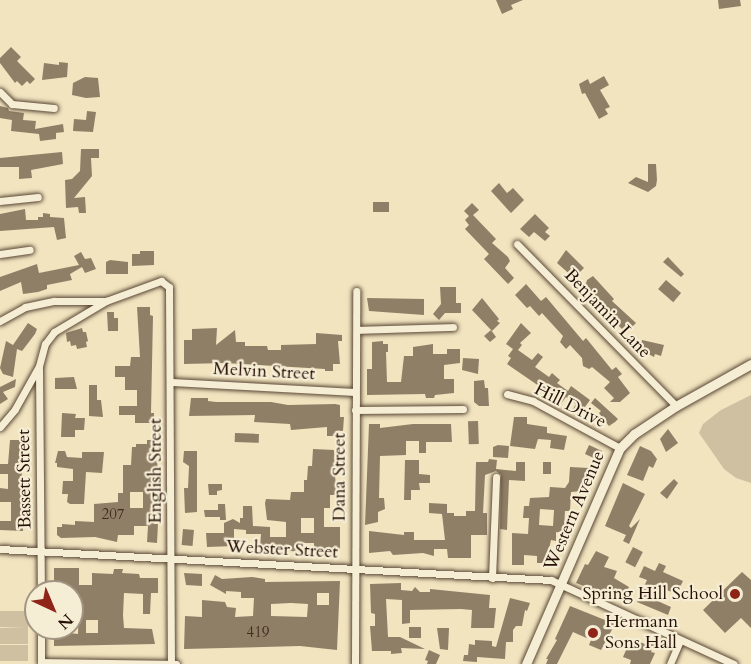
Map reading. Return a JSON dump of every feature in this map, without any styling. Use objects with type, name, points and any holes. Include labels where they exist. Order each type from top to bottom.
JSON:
[{"type":"street","points":[[0,92],[12,104],[54,108]]},
{"type":"street","points":[[0,201],[38,197]]},
{"type":"street","name":"Benjamin Lane","points":[[517,244],[676,406]]},
{"type":"street","points":[[0,254],[30,250]]},
{"type":"street","name":"English Street","points":[[106,301],[161,281],[169,287],[172,382],[171,664]]},
{"type":"street","name":"Dana Street","points":[[355,664],[356,291]]},
{"type":"street","points":[[0,321],[26,307],[54,302],[106,301]]},
{"type":"street","points":[[0,427],[15,409],[39,366],[45,344],[54,332],[106,301]]},
{"type":"street","points":[[357,330],[453,327]]},
{"type":"street","name":"Western Avenue","points":[[526,664],[620,448],[634,434],[676,406],[751,364]]},
{"type":"street","name":"Bassett Street","points":[[39,366],[41,580]]},
{"type":"street","name":"Melvin Street","points":[[172,382],[355,392]]},
{"type":"street","name":"Hill Drive","points":[[507,394],[533,401],[620,448]]},
{"type":"street","points":[[355,410],[463,409]]},
{"type":"street","points":[[492,578],[496,477]]},
{"type":"street","name":"Webster Street","points":[[0,549],[551,580],[734,664]]},
{"type":"street","points":[[41,640],[41,662],[176,664]]},
{"type":"street","points":[[670,664],[680,640]]},
{"type":"shaded area","points":[[751,395],[751,483],[736,478],[724,469],[699,433],[703,424],[721,410]]},
{"type":"shaded area","points":[[0,611],[24,611],[24,628],[0,627]]},
{"type":"shaded area","points":[[0,628],[24,628],[24,640],[28,640],[28,644],[0,644]]},
{"type":"shaded area","points":[[0,645],[28,645],[28,661],[0,661]]},
{"type":"building","points":[[496,0],[523,0],[511,5],[513,9],[502,14]]},
{"type":"building","points":[[718,0],[740,0],[741,6],[719,9]]},
{"type":"building","points":[[11,47],[21,57],[17,61],[35,79],[30,84],[27,81],[22,86],[17,81],[15,83],[0,63],[0,58]]},
{"type":"building","points":[[59,62],[68,63],[67,77],[42,80],[44,63],[59,65]]},
{"type":"building","points":[[604,76],[609,85],[600,90],[610,107],[605,109],[608,114],[599,119],[585,93],[582,94],[579,84],[588,79],[590,84]]},
{"type":"building","points":[[85,77],[98,78],[100,97],[86,98],[72,95],[73,83]]},
{"type":"building","points":[[0,106],[8,108],[9,111],[24,113],[23,120],[36,121],[35,129],[63,124],[64,132],[56,133],[56,139],[40,141],[39,134],[11,131],[12,120],[0,118]]},
{"type":"building","points":[[87,111],[96,112],[93,132],[73,131],[74,119],[86,120]]},
{"type":"building","points":[[81,149],[99,149],[99,158],[91,158],[92,176],[74,198],[85,197],[86,213],[79,213],[78,207],[66,208],[65,180],[72,179],[80,171]]},
{"type":"building","points":[[62,152],[63,164],[31,170],[32,178],[19,179],[19,167],[0,167],[0,158]]},
{"type":"building","points":[[648,164],[656,164],[657,180],[656,186],[648,192],[628,183],[636,177],[648,182]]},
{"type":"building","points":[[499,183],[507,193],[513,188],[524,200],[511,213],[491,191]]},
{"type":"building","points":[[373,202],[389,202],[389,212],[373,212]]},
{"type":"building","points":[[472,203],[479,210],[473,215],[496,239],[492,243],[510,261],[505,268],[514,278],[508,284],[484,259],[489,254],[465,229],[469,225],[465,220],[469,216],[464,211]]},
{"type":"building","points":[[25,209],[26,220],[38,220],[38,217],[43,217],[43,213],[50,214],[50,217],[64,218],[66,238],[57,240],[54,227],[0,231],[0,214]]},
{"type":"building","points":[[535,214],[549,228],[545,232],[550,236],[545,241],[534,232],[529,237],[520,229]]},
{"type":"building","points":[[566,250],[584,268],[574,278],[557,263]]},
{"type":"building","points":[[140,251],[154,251],[154,265],[132,266],[132,254],[140,254]]},
{"type":"building","points":[[81,252],[85,259],[91,258],[96,269],[85,273],[82,267],[70,274],[72,280],[47,285],[47,289],[38,292],[23,294],[21,282],[0,291],[0,277],[37,264],[39,273],[79,265],[74,256]]},
{"type":"building","points":[[668,257],[684,274],[681,277],[663,262]]},
{"type":"building","points":[[110,260],[128,262],[128,274],[106,274],[106,262]]},
{"type":"building","points":[[593,276],[614,299],[612,301],[636,323],[628,331],[624,331],[614,321],[616,320],[595,300],[597,298],[590,290],[584,290],[587,280]]},
{"type":"building","points":[[666,280],[681,293],[673,302],[658,289]]},
{"type":"building","points":[[526,284],[541,301],[546,297],[583,341],[586,338],[612,370],[616,367],[622,374],[618,377],[630,393],[620,402],[610,402],[614,398],[604,388],[610,382],[592,367],[589,369],[583,366],[582,358],[570,345],[566,349],[560,342],[563,336],[542,313],[539,316],[530,306],[527,308],[515,295]]},
{"type":"building","points":[[440,287],[456,287],[456,303],[461,303],[461,313],[445,313],[439,320],[433,314],[441,304]]},
{"type":"building","points":[[367,298],[424,299],[424,315],[369,311]]},
{"type":"building","points":[[482,298],[499,319],[497,321],[500,323],[492,331],[472,310]]},
{"type":"building","points":[[137,307],[150,307],[150,315],[153,316],[151,413],[154,413],[154,423],[135,423],[135,415],[119,415],[119,406],[137,406],[137,390],[125,390],[125,377],[115,377],[115,366],[130,366],[131,357],[140,357]]},
{"type":"building","points":[[107,312],[114,312],[114,318],[118,318],[118,331],[108,331]]},
{"type":"building","points":[[28,323],[37,329],[35,334],[22,351],[17,349],[13,377],[3,374],[0,368],[6,341],[13,345]]},
{"type":"building","points":[[521,323],[531,333],[520,343],[522,345],[518,350],[532,360],[538,353],[543,357],[535,367],[549,377],[552,373],[560,380],[557,383],[568,391],[571,386],[590,400],[580,414],[573,409],[576,404],[566,397],[560,405],[550,398],[552,395],[507,364],[511,358],[508,356],[513,349],[506,344]]},
{"type":"building","points":[[82,328],[83,332],[86,332],[87,347],[77,349],[76,345],[71,346],[70,341],[67,342],[66,333]]},
{"type":"building","points":[[217,328],[216,345],[235,330],[236,342],[245,342],[245,346],[267,346],[268,350],[281,350],[281,345],[316,344],[316,333],[342,335],[342,341],[338,341],[340,364],[333,364],[333,371],[325,371],[325,369],[225,363],[184,364],[184,340],[192,340],[192,329]]},
{"type":"building","points":[[491,330],[496,337],[490,342],[484,336]]},
{"type":"building","points":[[642,340],[664,345],[661,356],[655,354],[654,357],[639,349]]},
{"type":"building","points":[[383,341],[383,344],[388,344],[387,382],[401,382],[404,356],[413,356],[413,347],[433,344],[433,354],[447,354],[447,349],[460,349],[460,363],[444,365],[444,379],[454,379],[454,393],[435,395],[434,398],[426,398],[425,394],[367,395],[367,369],[372,369],[372,342]]},
{"type":"building","points":[[463,358],[479,359],[478,374],[462,370]]},
{"type":"building","points":[[74,377],[77,389],[55,389],[55,378]]},
{"type":"building","points":[[16,379],[15,387],[3,392],[8,399],[0,404],[0,387]]},
{"type":"building","points":[[484,380],[485,388],[488,388],[489,406],[479,406],[474,402],[474,381]]},
{"type":"building","points":[[89,385],[97,385],[97,400],[101,400],[103,417],[89,416]]},
{"type":"building","points":[[191,398],[208,398],[208,401],[216,402],[340,405],[340,417],[344,417],[343,431],[336,431],[336,436],[327,436],[327,427],[291,430],[290,424],[254,422],[255,415],[189,416]]},
{"type":"building","points":[[595,398],[618,419],[609,426],[599,413],[601,411],[591,403]]},
{"type":"building","points":[[62,413],[76,414],[75,418],[85,418],[84,430],[75,430],[75,437],[61,437]]},
{"type":"building","points":[[514,417],[527,417],[527,424],[547,427],[547,433],[567,436],[564,450],[550,448],[551,440],[538,439],[535,449],[510,446]]},
{"type":"building","points":[[468,421],[478,421],[479,444],[469,444]]},
{"type":"building","points":[[369,424],[380,424],[380,428],[413,424],[451,424],[452,442],[426,442],[426,453],[419,453],[419,441],[406,441],[406,455],[380,456],[379,498],[384,498],[385,509],[378,512],[378,522],[365,525]]},
{"type":"building","points":[[668,429],[678,443],[666,452],[660,439]]},
{"type":"building","points":[[235,433],[259,434],[259,443],[235,442]]},
{"type":"building","points":[[10,440],[21,440],[23,531],[0,530],[0,521],[11,521],[11,502],[0,502],[0,488],[8,489],[8,474],[0,474],[0,464],[8,464]]},
{"type":"building","points":[[147,440],[155,440],[154,447],[157,447],[158,492],[154,492],[154,524],[158,524],[157,543],[147,542],[148,526],[134,526],[134,535],[118,535],[117,542],[95,537],[61,538],[57,535],[57,527],[62,527],[62,524],[75,525],[75,521],[94,522],[94,504],[118,502],[118,493],[123,493],[123,465],[131,465],[132,447],[136,447],[136,444],[147,444]],"holes":[[[130,492],[143,492],[143,508],[130,508]]]},
{"type":"building","points":[[589,445],[602,451],[596,459],[585,454]]},
{"type":"building","points":[[509,446],[508,458],[493,457],[493,447]]},
{"type":"building","points":[[640,446],[651,451],[657,459],[653,468],[649,466],[643,481],[627,475]]},
{"type":"building","points":[[313,449],[334,450],[336,495],[330,495],[330,508],[324,508],[324,527],[340,527],[338,552],[314,552],[314,543],[301,543],[301,552],[260,548],[261,534],[246,534],[246,530],[234,529],[234,546],[207,547],[206,533],[224,533],[224,523],[233,519],[240,523],[240,518],[243,518],[243,506],[252,506],[253,526],[270,527],[270,537],[286,537],[286,522],[267,520],[266,499],[290,500],[291,492],[304,492],[304,480],[307,480],[308,466],[312,466]],"holes":[[[301,518],[314,518],[314,533],[301,533]]]},
{"type":"building","points":[[58,451],[65,451],[67,457],[82,458],[82,452],[104,452],[102,473],[86,472],[84,504],[70,504],[67,502],[68,494],[62,494],[63,481],[73,481],[73,469],[57,467],[55,463]]},
{"type":"building","points":[[184,451],[197,451],[197,512],[185,513],[184,488],[188,488],[189,466],[183,462]]},
{"type":"building","points":[[489,459],[497,460],[496,469],[516,471],[516,462],[525,462],[525,481],[509,480],[507,530],[500,529],[501,475],[496,471],[485,475],[483,513],[487,513],[487,535],[471,535],[471,558],[448,558],[447,549],[434,549],[434,556],[423,553],[393,555],[390,551],[369,553],[369,531],[404,535],[404,532],[414,532],[414,540],[445,540],[442,514],[429,513],[429,503],[447,504],[447,513],[454,513],[454,516],[466,516],[466,511],[475,511],[476,462],[488,462]]},
{"type":"building","points":[[405,460],[419,460],[419,474],[430,475],[430,483],[419,483],[420,490],[411,490],[411,500],[404,500]]},
{"type":"building","points":[[543,462],[551,462],[551,474],[543,474]]},
{"type":"building","points":[[570,467],[589,468],[588,480],[583,481],[582,491],[571,492],[570,511],[565,511],[564,529],[562,533],[556,532],[556,541],[551,540],[546,563],[537,563],[537,556],[524,555],[524,565],[512,565],[512,533],[528,534],[529,518],[523,518],[524,506],[529,506],[530,498],[549,497],[550,487],[565,488],[569,482]],"holes":[[[540,509],[554,510],[553,526],[539,525]]]},
{"type":"building","points":[[674,479],[678,483],[667,499],[660,493]]},
{"type":"building","points":[[623,483],[645,494],[629,526],[631,528],[640,519],[629,544],[623,541],[626,535],[605,526]]},
{"type":"building","points":[[208,484],[222,484],[222,490],[217,491],[217,495],[209,495]]},
{"type":"building","points":[[218,504],[225,504],[226,520],[220,520],[220,517],[205,517],[204,510],[218,510]]},
{"type":"building","points":[[183,529],[194,530],[193,546],[182,545]]},
{"type":"building","points":[[633,547],[643,552],[635,567],[625,562]]},
{"type":"building","points":[[596,551],[609,557],[604,567],[617,571],[614,578],[629,587],[623,601],[576,583],[585,564],[588,565]]},
{"type":"building","points":[[659,563],[666,566],[663,572],[683,581],[680,587],[676,585],[672,592],[656,586],[651,598],[671,607],[668,615],[637,602],[647,580],[639,577],[644,566],[655,571]]},
{"type":"building","points":[[54,568],[79,568],[79,580],[54,580]]},
{"type":"building","points":[[114,569],[123,569],[122,573],[139,574],[140,578],[158,578],[158,593],[151,593],[150,614],[143,614],[143,594],[124,593],[123,615],[124,628],[152,629],[155,644],[54,646],[54,640],[84,640],[84,585],[92,585],[92,573],[113,574]],"holes":[[[86,620],[98,620],[98,633],[86,633]]]},
{"type":"building","name":"Spring Hill School","points":[[742,572],[751,580],[751,628],[741,618],[725,633],[703,610]]},
{"type":"building","points":[[184,573],[202,574],[202,586],[186,585]]},
{"type":"building","points":[[215,575],[222,579],[252,577],[265,579],[265,582],[340,581],[337,650],[300,646],[184,649],[185,616],[202,617],[202,600],[225,602],[227,607],[236,608],[235,617],[253,616],[254,598],[241,598],[241,592],[226,591],[226,594],[210,585]],"holes":[[[317,593],[329,593],[329,605],[317,605]],[[271,604],[308,604],[307,617],[271,616]]]},
{"type":"building","points":[[401,583],[401,590],[412,591],[415,587],[420,592],[430,592],[430,589],[490,595],[489,608],[496,608],[494,628],[471,628],[472,610],[461,609],[410,610],[410,623],[402,624],[402,600],[386,599],[388,637],[400,637],[425,649],[401,648],[402,653],[391,654],[391,651],[372,651],[370,626],[375,626],[375,614],[371,613],[370,584]]},
{"type":"building","points":[[510,598],[530,603],[527,611],[525,610],[522,626],[516,626],[513,630],[513,642],[506,642],[505,659],[477,657],[477,662],[463,661],[464,655],[468,655],[469,644],[475,645],[475,640],[492,641],[492,646],[496,647]]},
{"type":"building","name":"Hermann Sons Hall","points":[[570,606],[615,624],[601,650],[589,645],[591,640],[573,632],[557,664],[546,664],[548,659],[546,659],[557,640],[555,639]]},
{"type":"building","points":[[409,627],[421,627],[421,638],[409,638]]},
{"type":"building","points":[[437,628],[449,628],[448,650],[440,649]]},
{"type":"building","points":[[635,640],[647,645],[649,641],[655,644],[651,652],[655,653],[650,664],[630,664],[631,660],[623,657],[630,641]]},
{"type":"building","points":[[429,650],[440,655],[436,664],[427,664],[428,661],[425,660]]},
{"type":"place","name":"Spring Hill School","points":[[735,594]]},
{"type":"place","name":"Hermann Sons Hall","points":[[593,633]]}]
